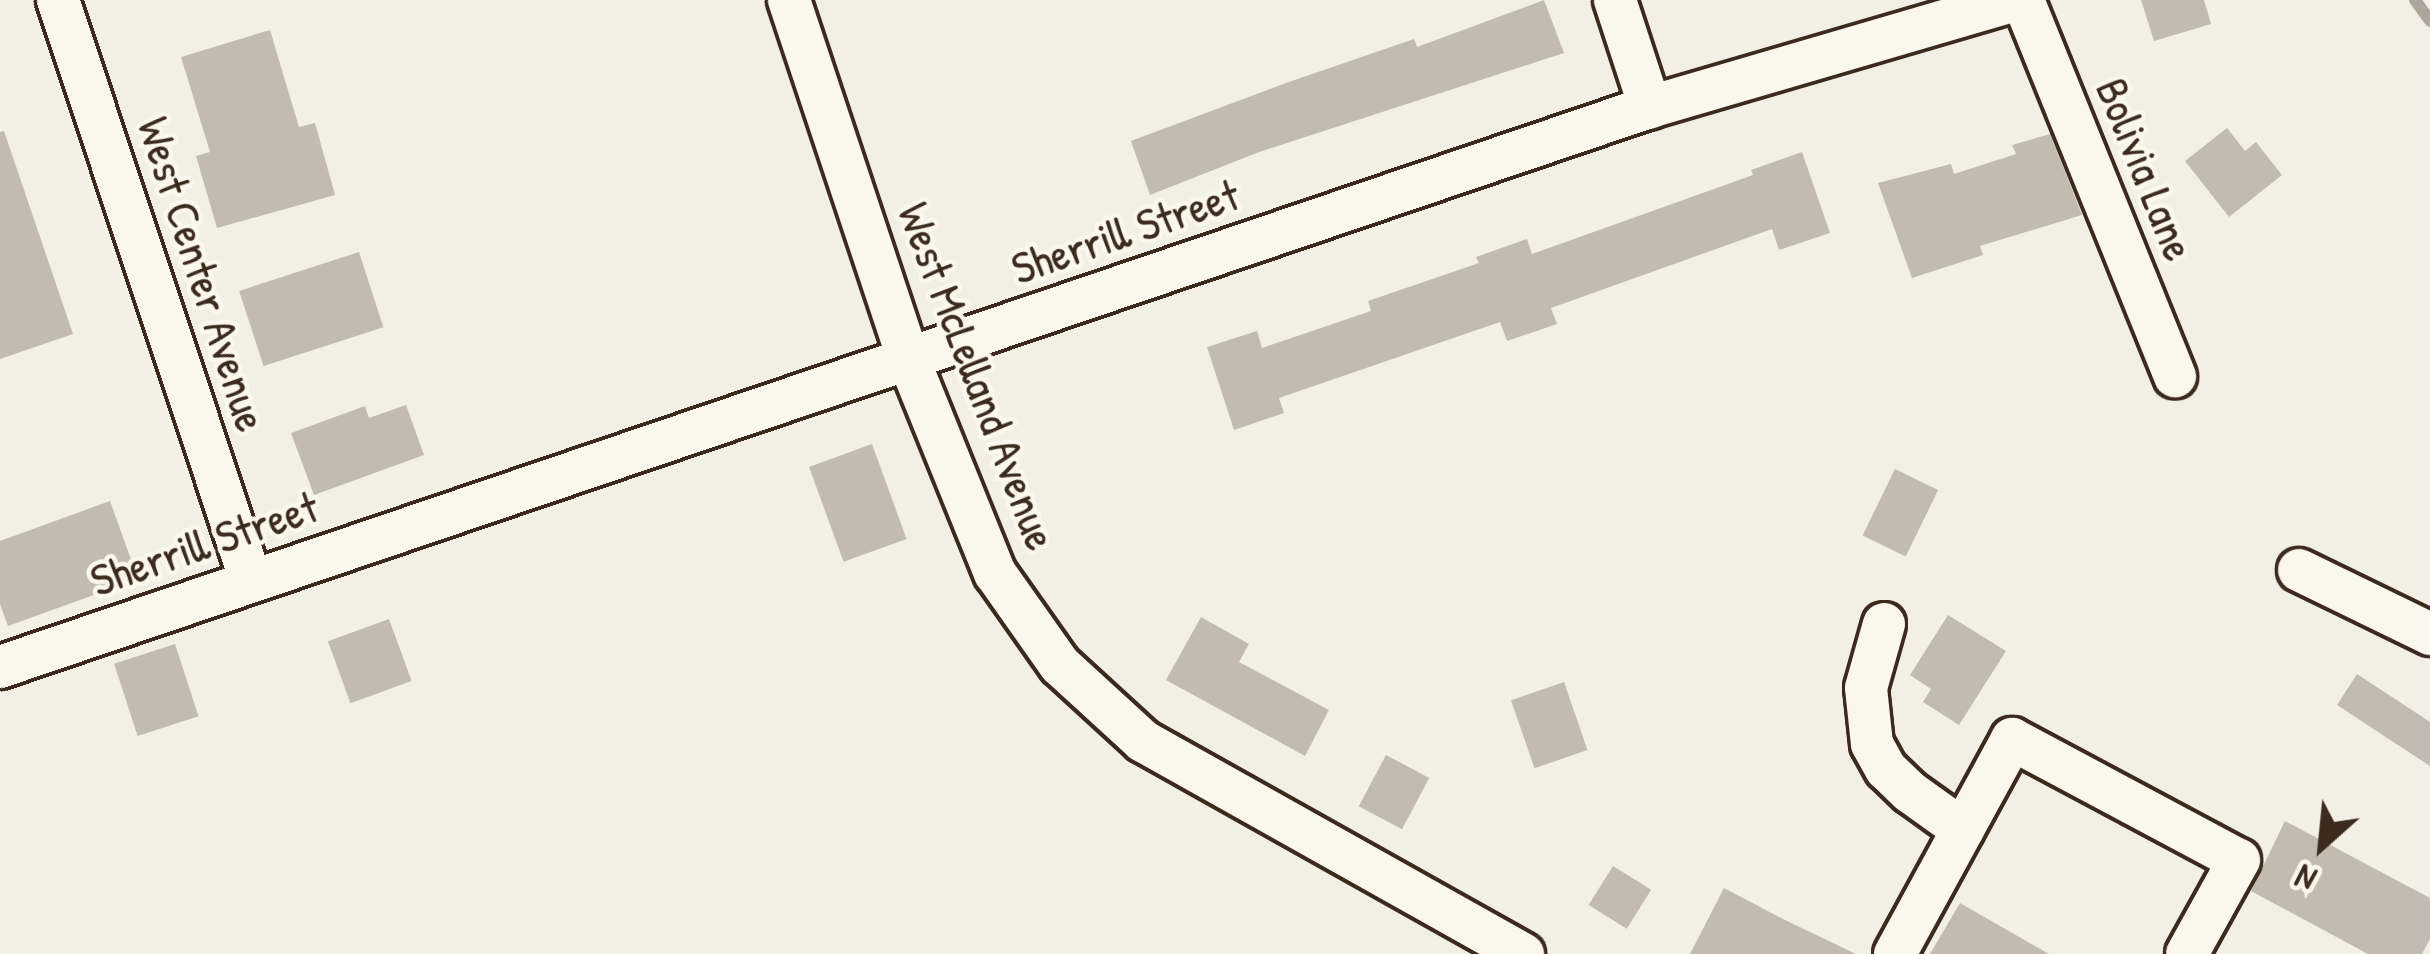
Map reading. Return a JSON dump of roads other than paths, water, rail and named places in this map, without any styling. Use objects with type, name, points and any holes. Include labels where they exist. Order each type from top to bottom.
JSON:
[{"type":"street","name":"West Center Avenue","points":[[58,0],[251,581]]},
{"type":"street","name":"West McLelland Avenue","points":[[789,0],[908,358],[995,573],[1060,665],[1143,741],[1523,954]]},
{"type":"street","points":[[1615,0],[1650,107]]},
{"type":"street","name":"Sherrill Street","points":[[0,667],[1650,107],[2019,0]]},
{"type":"street","name":"Bolivia Lane","points":[[2019,0],[2174,376]]},
{"type":"street","points":[[2300,570],[2430,634]]},
{"type":"street","points":[[1885,624],[1865,688],[1872,744],[1886,769],[1963,830]]},
{"type":"street","points":[[1894,954],[2012,740],[2240,860],[2187,954]]},
{"type":"waterway","points":[[2415,0],[2430,21]]}]
